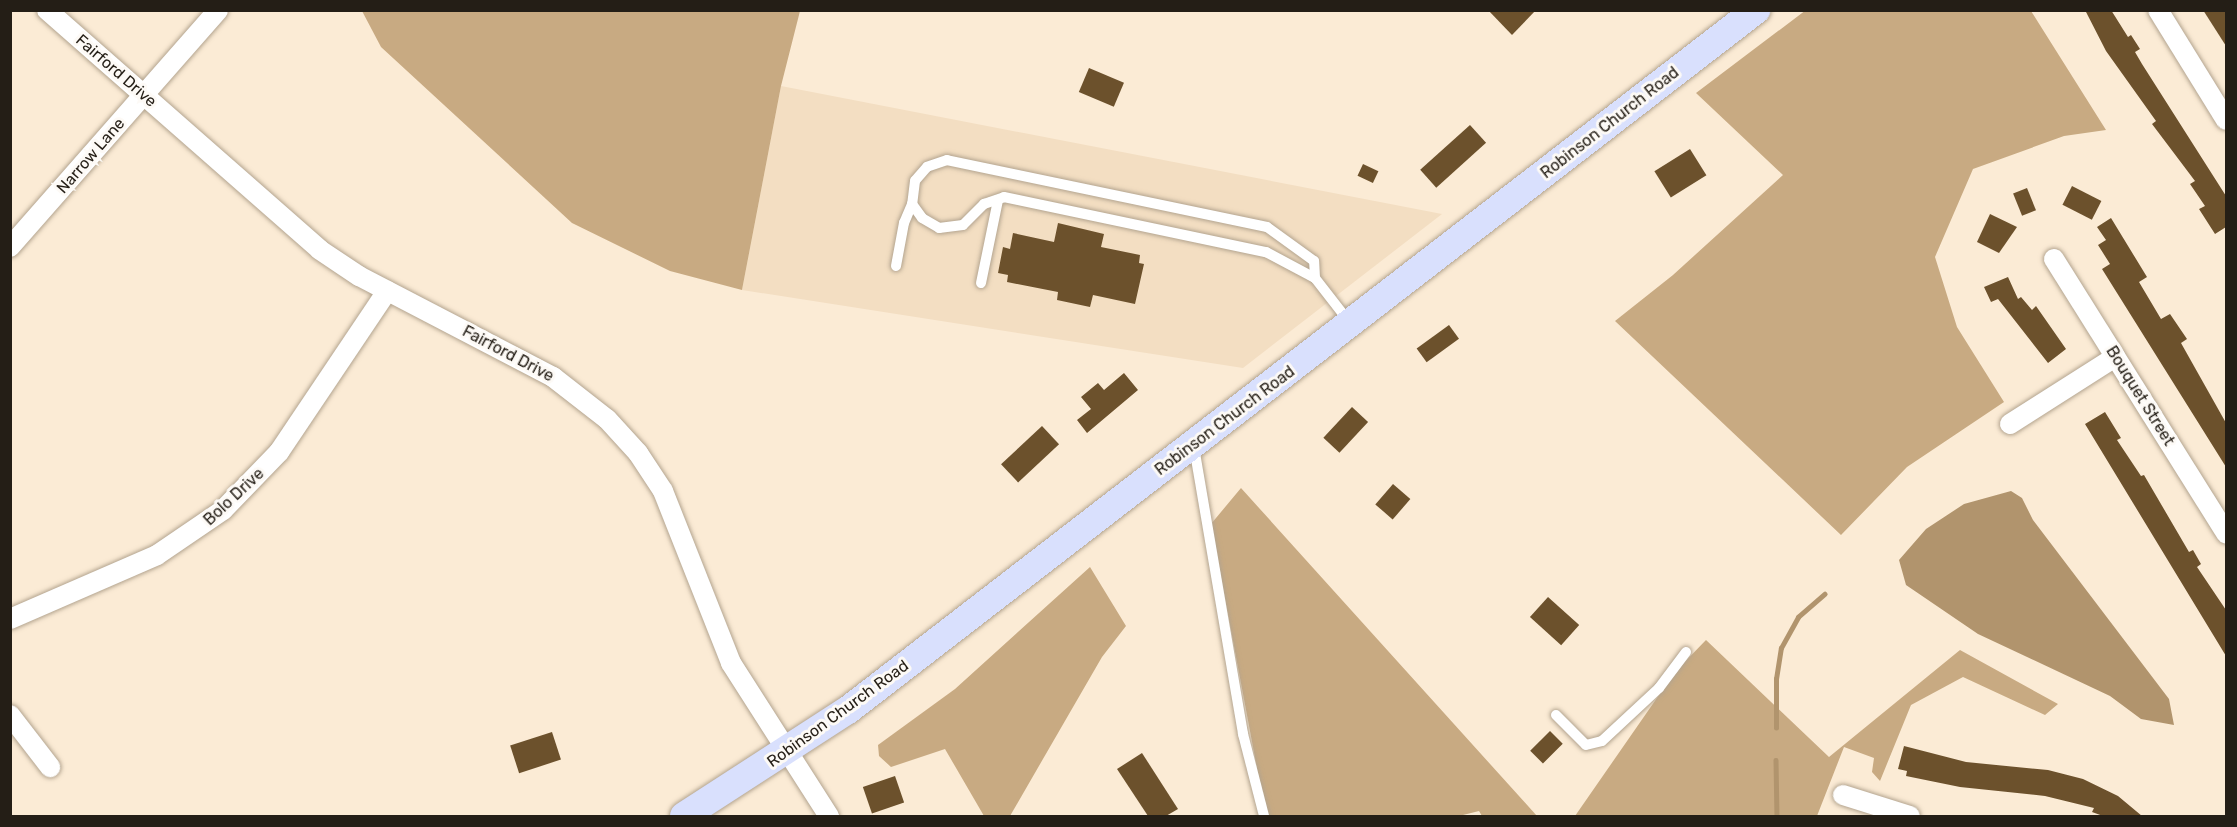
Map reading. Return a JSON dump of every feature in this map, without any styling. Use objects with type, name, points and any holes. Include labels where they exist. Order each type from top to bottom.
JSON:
[{"type":"street","name":"Fairford Drive","points":[[47,10],[320,250],[387,291],[553,377],[590,404],[623,435],[651,472],[673,511],[735,670],[830,816]]},
{"type":"street","name":"Narrow Lane","points":[[10,247],[218,10]]},
{"type":"street","name":"Robinson Church Road","points":[[684,816],[789,751],[848,710],[1756,10]]},
{"type":"street","points":[[2158,10],[2226,120]]},
{"type":"street","name":"Bouquet Street","points":[[2054,259],[2226,533]]},
{"type":"street","name":"Bolo Drive","points":[[10,619],[157,555],[224,510],[279,452],[387,291]]},
{"type":"street","points":[[2010,424],[2115,357]]},
{"type":"street","points":[[10,715],[50,767]]},
{"type":"street","points":[[1843,795],[1910,816]]},
{"type":"lane","points":[[896,266],[904,223],[921,171],[947,160],[1268,227],[1314,261],[1316,278]]},
{"type":"lane","points":[[912,204],[922,218],[947,229],[963,225],[984,204],[1004,197],[1255,248],[1316,278],[1351,323]]},
{"type":"lane","points":[[981,283],[998,200]]},
{"type":"lane","points":[[1193,444],[1243,734],[1264,816]]},
{"type":"lane","points":[[1556,716],[1586,746],[1602,741],[1659,688],[1686,652]]},
{"type":"shaded area","points":[[1806,10],[2031,11],[2106,130],[2064,136],[1973,169],[1935,257],[1957,327],[2004,402],[1907,467],[1841,535],[1615,321],[1673,275],[1783,175],[1696,93]]},
{"type":"shaded area","points":[[362,11],[800,11],[781,86],[742,290],[670,271],[572,223],[381,47]]},
{"type":"shaded area","points":[[781,86],[1442,214],[1243,368],[742,290]]},
{"type":"shaded area","points":[[1241,488],[1537,816],[1482,816],[1479,811],[1459,816],[1266,816],[1211,524]]},
{"type":"shaded area","points":[[2011,491],[2022,498],[2033,520],[2169,699],[2174,725],[2141,719],[2110,696],[1978,634],[1906,585],[1899,560],[1926,529],[1964,504]]},
{"type":"shaded area","points":[[1090,567],[1126,626],[1102,657],[1010,816],[984,816],[945,749],[891,767],[879,756],[878,745],[955,689]]},
{"type":"shaded area","points":[[1706,640],[1829,757],[1960,650],[2058,704],[2045,715],[1963,677],[1911,705],[1880,781],[1872,772],[1874,758],[1844,747],[1817,816],[1575,816],[1675,672]]},
{"type":"building","points":[[1488,10],[1536,10],[1512,35]]},
{"type":"building","points":[[2085,10],[2111,10],[2128,37],[2131,35],[2140,49],[2135,52],[2142,64],[2226,196],[2226,227],[2215,234],[2199,209],[2205,206],[2190,184],[2195,181],[2152,124],[2156,121],[2106,51]]},
{"type":"building","points":[[2203,10],[2226,10],[2226,46]]},
{"type":"building","points":[[1089,68],[1124,83],[1114,107],[1079,92]]},
{"type":"building","points":[[1470,125],[1486,143],[1436,188],[1420,170]]},
{"type":"building","points":[[1690,149],[1706,175],[1671,198],[1654,171]]},
{"type":"building","points":[[1363,164],[1378,171],[1373,183],[1358,176]]},
{"type":"building","points":[[2072,186],[2101,201],[2092,220],[2062,205]]},
{"type":"building","points":[[2027,188],[2036,210],[2022,216],[2013,194]]},
{"type":"building","points":[[1990,214],[2017,227],[1999,253],[1977,242]]},
{"type":"building","points":[[2111,218],[2147,277],[2139,282],[2161,319],[2170,314],[2187,339],[2181,343],[2226,423],[2226,467],[2102,269],[2110,264],[2098,245],[2106,240],[2097,227]]},
{"type":"building","points":[[1058,223],[1104,234],[1101,247],[1140,255],[1139,263],[1144,264],[1135,304],[1093,295],[1090,307],[1057,300],[1058,292],[1007,282],[1008,275],[998,273],[1003,247],[1010,249],[1013,233],[1054,242]]},
{"type":"building","points":[[2008,277],[2018,299],[2021,297],[2032,310],[2036,306],[2066,349],[2048,363],[1998,299],[1991,302],[1984,287]]},
{"type":"building","points":[[1449,325],[1459,339],[1427,362],[1417,349]]},
{"type":"building","points":[[1124,373],[1138,390],[1087,433],[1077,420],[1091,409],[1081,397],[1098,383],[1104,390]]},
{"type":"building","points":[[1352,407],[1368,422],[1339,453],[1323,438]]},
{"type":"building","points":[[2105,412],[2121,438],[2117,440],[2141,476],[2144,475],[2189,552],[2193,550],[2201,564],[2197,567],[2226,610],[2226,656],[2085,424]]},
{"type":"building","points":[[1042,426],[1059,444],[1018,482],[1001,464]]},
{"type":"building","points":[[1393,484],[1410,499],[1393,519],[1375,504]]},
{"type":"building","points":[[1548,597],[1579,625],[1561,645],[1530,617]]},
{"type":"building","points":[[1550,731],[1563,744],[1543,764],[1530,751]]},
{"type":"building","points":[[552,732],[561,760],[519,773],[510,746]]},
{"type":"building","points":[[1904,746],[1966,762],[2048,770],[2083,779],[2118,796],[2142,816],[2103,816],[2092,812],[2094,808],[2045,796],[1960,787],[1906,776],[1907,771],[1898,769]]},
{"type":"building","points":[[1142,753],[1178,809],[1166,816],[1148,816],[1117,769]]},
{"type":"building","points":[[895,776],[904,802],[872,814],[863,787]]},
{"type":"waterway","points":[[1776,728],[1776,679],[1781,648],[1798,617],[1824,594]]},
{"type":"waterway","points":[[1776,760],[1777,816]]}]
